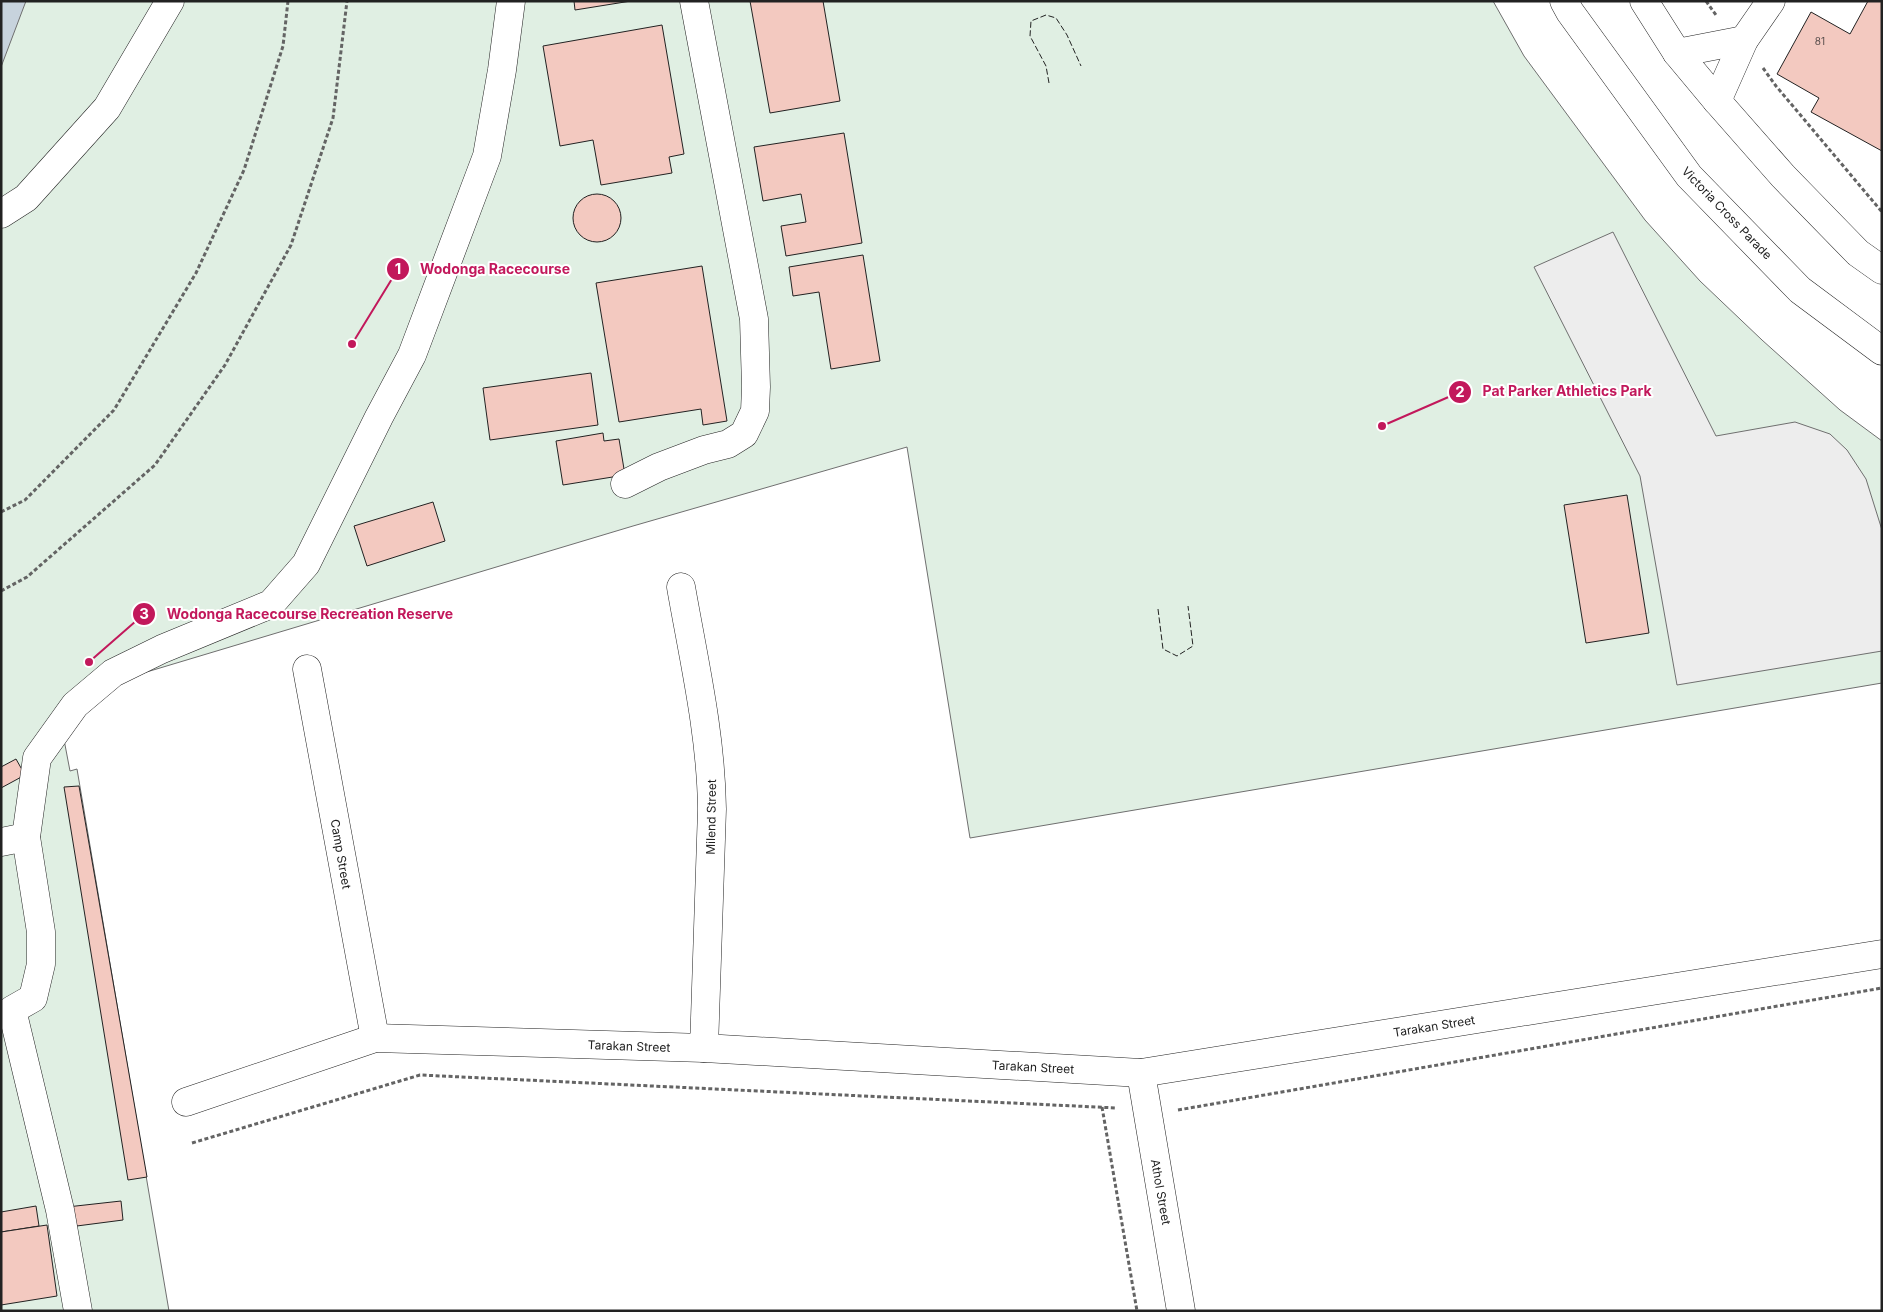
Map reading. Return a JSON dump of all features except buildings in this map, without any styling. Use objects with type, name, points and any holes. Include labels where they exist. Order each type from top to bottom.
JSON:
[{"type":"street","points":[[1,214],[26,198],[106,108],[170,1]]},
{"type":"street","points":[[78,1311],[60,1210],[6,1008],[33,998],[41,964],[41,932],[14,839],[37,758],[75,705],[113,673],[162,649],[271,604],[306,564],[412,355],[487,156],[502,70],[510,1]]},
{"type":"street","points":[[625,484],[659,467],[704,450],[728,444],[744,434],[755,411],[754,319],[694,1]]},
{"type":"street","name":"Victoria Cross Parade","points":[[1564,1],[1689,176],[1800,290],[1882,351]]},
{"type":"street","points":[[1644,1],[1677,52],[1783,176],[1858,253],[1882,270]]},
{"type":"street","points":[[1717,101],[1744,40],[1771,1]]},
{"type":"street","points":[[1677,52],[1744,40]]},
{"type":"street","name":"Milend Street","points":[[681,587],[705,717],[711,770],[712,809],[704,1048]]},
{"type":"street","name":"Camp Street","points":[[307,669],[375,1038]]},
{"type":"street","name":"Tarakan Street","points":[[186,1102],[375,1038],[704,1048],[1141,1073],[1882,954]]},
{"type":"street","name":"Athol Street","points":[[1141,1073],[1182,1311]]},
{"type":"path","points":[[1,512],[25,500],[114,410],[196,273],[244,170],[283,46],[288,1]]},
{"type":"path","points":[[1,591],[27,577],[155,465],[225,365],[291,245],[333,118],[347,1]]},
{"type":"path","points":[[1706,1],[1715,14],[1744,40],[1776,86],[1882,212]]},
{"type":"path","points":[[1102,1107],[1137,1311]]},
{"type":"green space","points":[[1,1],[1493,1],[1524,56],[1645,220],[1700,281],[1762,340],[1840,410],[1882,441],[1882,683],[970,838],[907,447],[633,526],[100,686],[62,729],[70,771],[77,769],[169,1311],[1,1311]]},
{"type":"shaded area","points":[[1,1],[26,1],[1,67]]},
{"type":"shaded area","points":[[1613,232],[1716,436],[1795,422],[1830,434],[1847,450],[1866,479],[1882,530],[1882,651],[1677,685],[1640,476],[1534,267]]},
{"type":"fence","points":[[1049,83],[1046,66],[1030,36],[1031,21],[1046,15],[1056,18],[1067,35],[1081,66]]},
{"type":"fence","points":[[1158,609],[1163,649],[1177,656],[1193,646],[1188,606]]},
{"type":"place","name":"Wodonga Racecourse","points":[[352,344]]},
{"type":"place","name":"Pat Parker Athletics Park","points":[[1382,426]]},
{"type":"place","name":"Wodonga Racecourse Recreation Reserve","points":[[89,662]]}]
